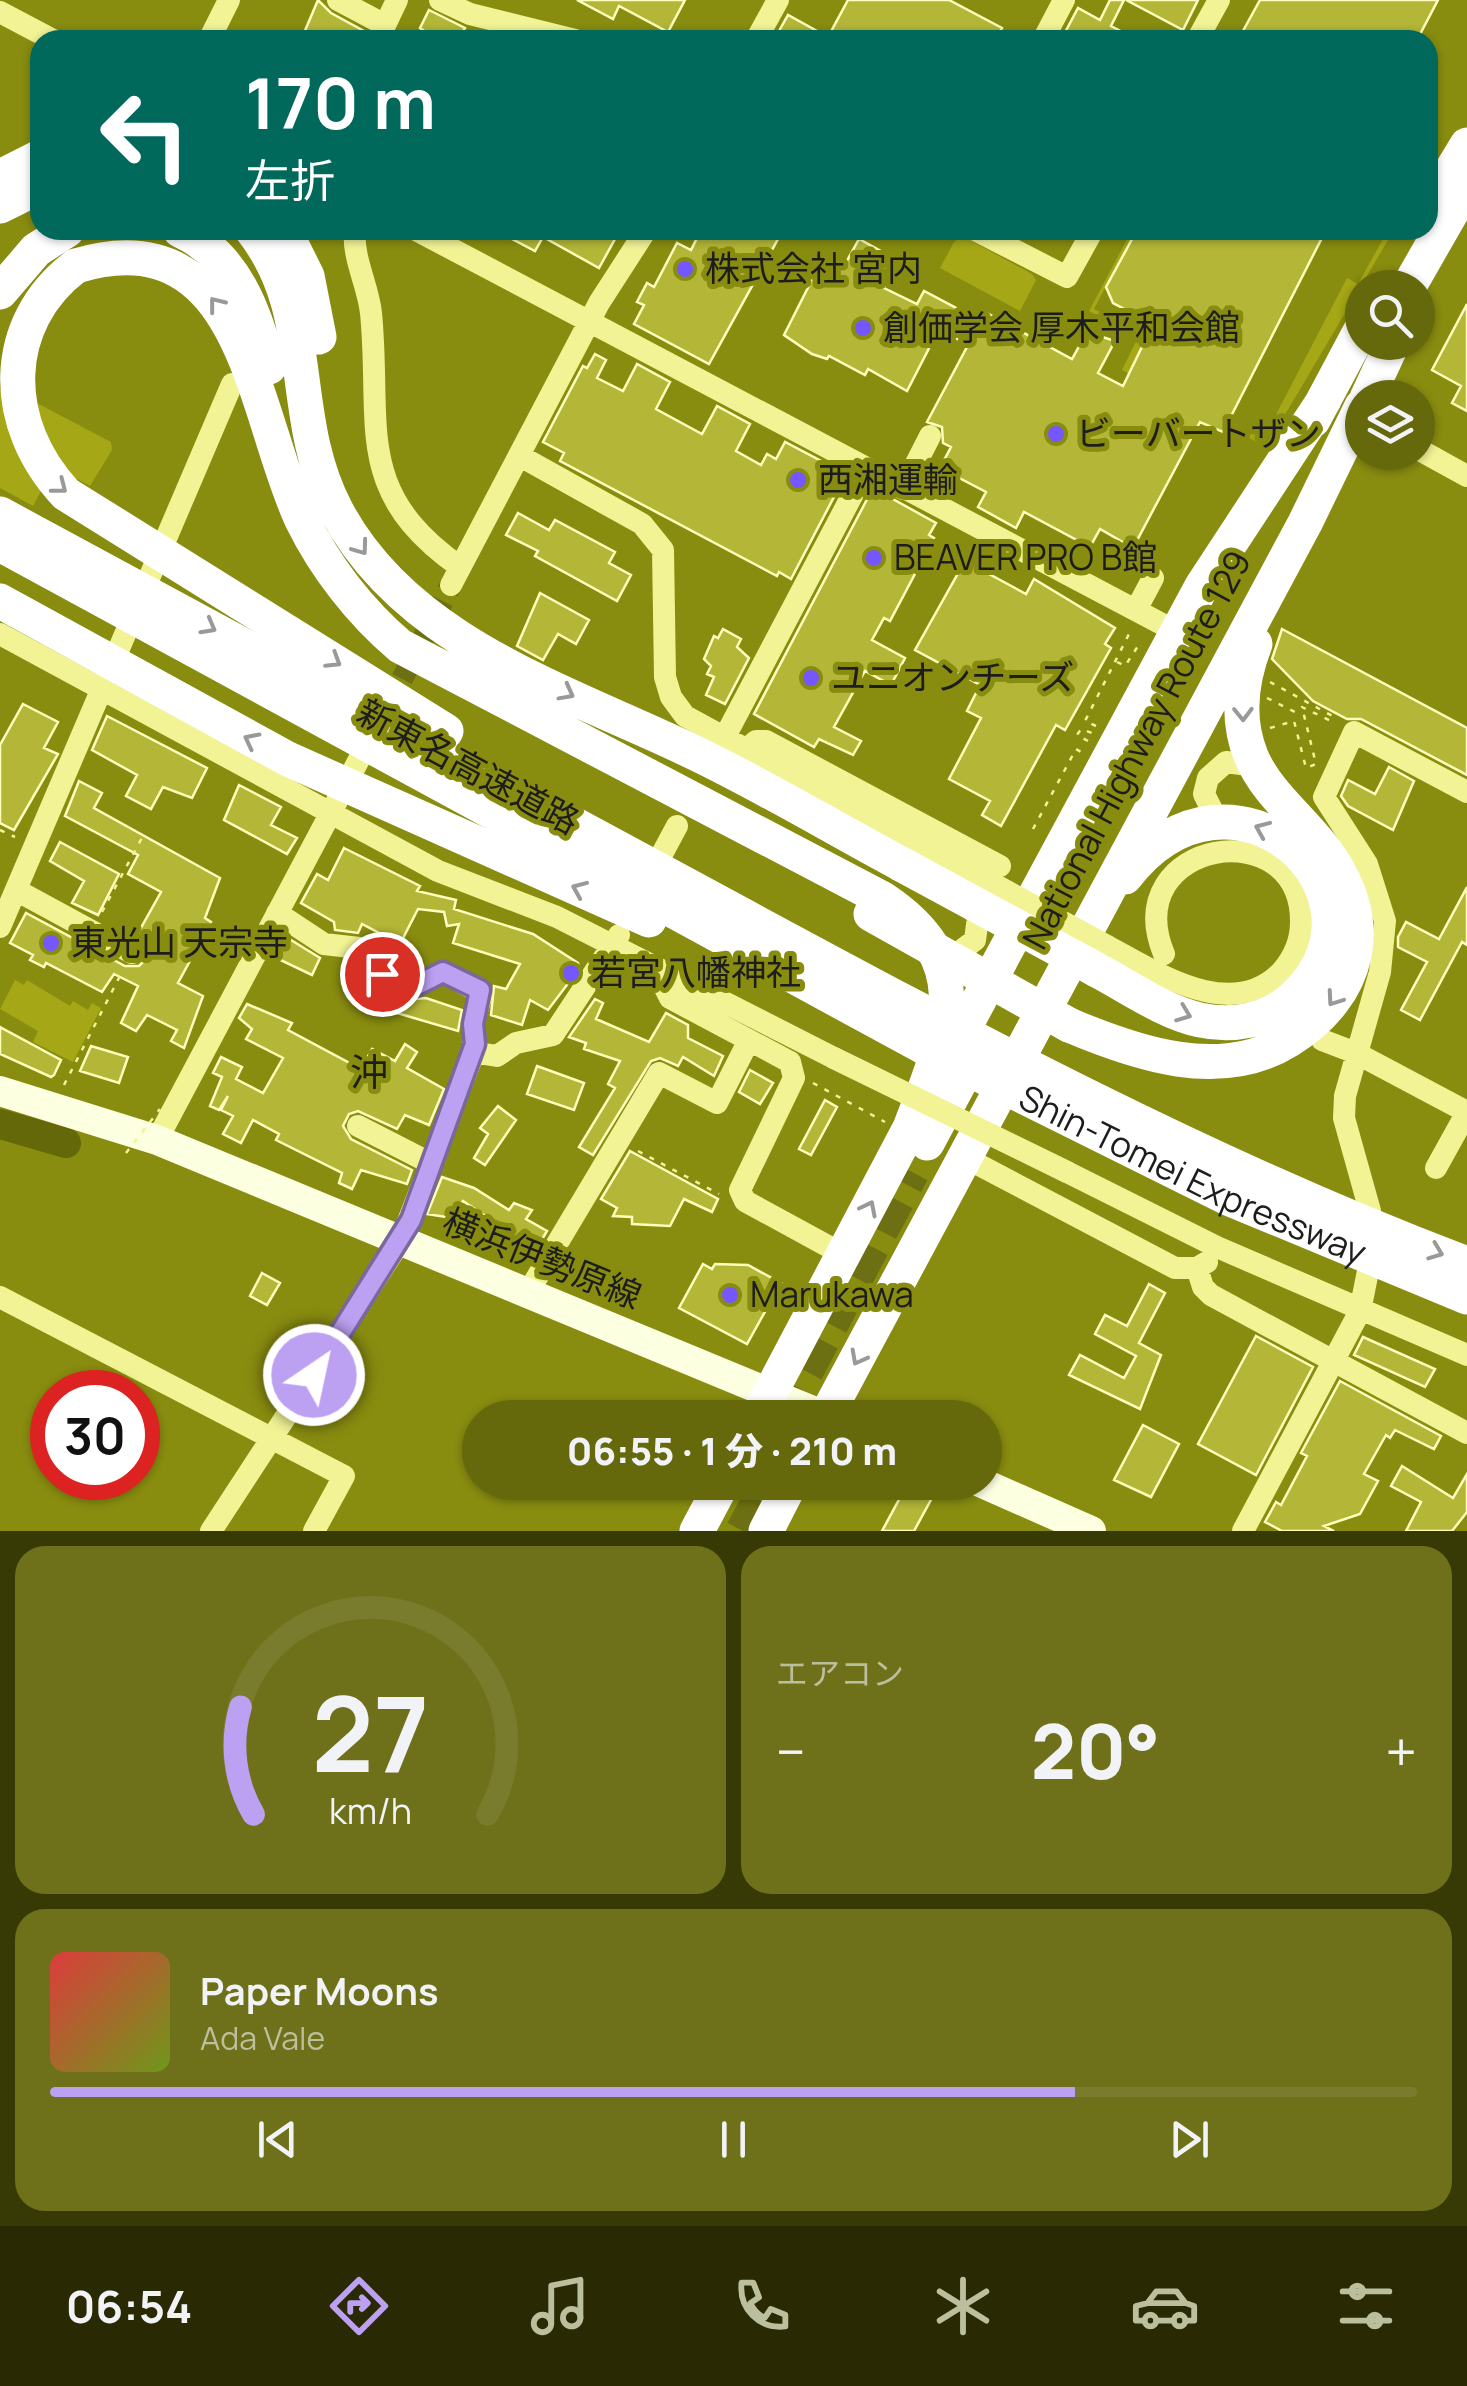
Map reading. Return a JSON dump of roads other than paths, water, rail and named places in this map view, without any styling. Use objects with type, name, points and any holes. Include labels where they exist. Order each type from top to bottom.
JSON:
[{"type":"highway","points":[[1438,232],[1467,145]]},
{"type":"highway","points":[[0,177],[30,163]]},
{"type":"highway","points":[[0,206],[30,191]]},
{"type":"highway","points":[[1438,224],[1449,200]]},
{"type":"highway","points":[[0,292],[36,250],[52,240]]},
{"type":"highway","points":[[193,240],[220,260],[253,313],[269,369],[290,491]]},
{"type":"highway","points":[[259,240],[273,260],[290,302],[308,436],[336,510],[379,572],[418,610],[614,718],[693,752],[901,864],[1092,955],[1166,1006],[1197,1019],[1226,1023],[1257,1020],[1299,992],[1326,946],[1329,919],[1312,869],[1293,846],[1249,823],[1218,822],[1182,830],[1156,846],[1130,870],[1092,955]]},
{"type":"highway","points":[[289,240],[316,305],[325,447],[336,510]]},
{"type":"highway","points":[[1395,270],[1411,240]]},
{"type":"highway","points":[[1416,270],[1430,240]]},
{"type":"highway","points":[[1425,270],[1435,240]]},
{"type":"highway","points":[[767,1400],[844,1255],[900,1126],[944,1039],[948,992],[935,946],[905,914],[883,900],[676,788],[596,752],[424,662],[389,636],[356,603],[321,553],[290,491],[236,335],[209,294],[170,266],[110,258],[76,266],[34,294],[7,339],[1,365],[1,393],[20,448],[66,494],[552,797],[805,938],[929,1033]]},
{"type":"highway","name":"National Highway Route 129","points":[[1345,360],[921,1177],[1368,360]]},
{"type":"highway","points":[[900,1126],[1100,735],[1178,632],[1324,400]]},
{"type":"highway","points":[[836,1400],[966,1158],[1092,955],[1345,444]]},
{"type":"highway","name":"新東名高速道路","points":[[0,514],[929,1033]]},
{"type":"highway","points":[[596,752],[664,799],[1069,1025],[1118,1046],[1158,1056],[1220,1060],[1283,1044],[1330,1008],[1354,960],[1357,930],[1352,902],[1326,852],[1256,766],[1243,731],[1248,662],[1305,523]]},
{"type":"highway","name":"新東名高速道路","points":[[0,544],[929,1033]]},
{"type":"highway","points":[[0,600],[224,726],[354,791],[929,1033]]},
{"type":"highway","points":[[614,718],[683,770],[891,884],[942,901],[967,886],[1010,886],[1034,866],[1100,735]]},
{"type":"highway","name":"Shin-Tomei Expressway","points":[[929,1033],[1238,1170],[1467,1264]]},
{"type":"highway","name":"Shin-Tomei Expressway","points":[[929,1033],[1228,1198],[1467,1296]]},
{"type":"highway","points":[[697,1531],[713,1500]]},
{"type":"highway","points":[[766,1531],[782,1500]]},
{"type":"main road","name":"横浜伊勢原線","points":[[0,1091],[157,1140],[527,1294],[753,1400]]},
{"type":"main road","points":[[1002,1492],[1091,1531]]},
{"type":"street","points":[[214,30],[229,0]]},
{"type":"street","points":[[338,0],[379,30]]},
{"type":"street","points":[[383,30],[396,0]]},
{"type":"street","points":[[440,0],[470,14],[535,30]]},
{"type":"street","points":[[762,30],[778,0]]},
{"type":"street","points":[[1048,30],[1064,0]]},
{"type":"street","points":[[1202,30],[1219,0]]},
{"type":"street","points":[[0,12],[35,30]]},
{"type":"street","points":[[357,240],[371,315],[376,446],[384,478],[414,531],[456,576],[590,320],[640,240]]},
{"type":"street","points":[[435,240],[1135,616],[1178,632]]},
{"type":"street","points":[[995,240],[1067,277],[1087,240]]},
{"type":"street","points":[[0,927],[232,384]]},
{"type":"street","points":[[903,489],[930,436]]},
{"type":"street","points":[[520,456],[642,524],[656,536],[664,550],[667,688],[685,716],[721,743],[746,750],[967,886],[1092,955],[1223,994],[1246,992],[1278,976],[1295,951],[1300,914],[1293,889],[1276,868],[1254,854],[1226,850],[1198,856],[1176,872],[1160,896],[1156,924],[1164,954]]},
{"type":"street","points":[[1435,458],[1467,476]]},
{"type":"street","points":[[721,743],[866,470]]},
{"type":"street","points":[[1135,616],[1153,578]]},
{"type":"street","points":[[0,634],[438,871],[614,945],[1217,1247],[1467,1355]]},
{"type":"street","points":[[157,1140],[402,679]]},
{"type":"street","points":[[1243,1531],[1360,1311],[1373,1246],[1370,1211],[1344,1118],[1356,1053],[1380,972],[1385,922],[1380,892],[1367,864],[1324,797],[1346,729],[1467,792]]},
{"type":"street","points":[[746,750],[756,741],[766,741],[1000,866]]},
{"type":"street","points":[[1218,822],[1204,794],[1208,778],[1226,762],[1256,766]]},
{"type":"street","points":[[473,1052],[497,1056],[516,1042],[553,1034],[614,945],[676,826]]},
{"type":"street","points":[[935,946],[958,954],[975,940],[978,916],[967,886]]},
{"type":"street","points":[[16,890],[132,953]]},
{"type":"street","points":[[212,1531],[400,1242],[473,1052],[473,1024],[482,994],[443,972],[411,988],[402,987],[382,974],[368,949],[324,944],[277,913]]},
{"type":"street","points":[[668,973],[665,994],[790,1062],[794,1073],[740,1190],[745,1200],[844,1255]]},
{"type":"street","points":[[527,1294],[660,1073],[716,1103],[749,1040]]},
{"type":"street","points":[[1322,1040],[1356,1053],[1467,1112],[1436,1168]]},
{"type":"street","points":[[358,1126],[432,1164]]},
{"type":"street","points":[[966,1158],[1175,1268],[1197,1268],[1217,1247]]},
{"type":"street","points":[[1197,1268],[1203,1288],[1211,1295],[1467,1433]]},
{"type":"street","points":[[0,1298],[344,1476],[314,1531]]},
{"type":"waterway","points":[[0,1124],[66,1143]]},
{"type":"tunnel","points":[[402,679],[451,585]]},
{"type":"tunnel","points":[[791,1400],[912,1172]]},
{"type":"tunnel","points":[[743,1531],[759,1500]]},
{"type":"place","name":"株式会社 宮内","points":[[685,269]]},
{"type":"place","name":"創価学会 厚木平和会館","points":[[863,328]]},
{"type":"place","name":"ビーバートザン","points":[[1056,434]]},
{"type":"place","name":"西湘運輸","points":[[798,480]]},
{"type":"place","name":"BEAVER PRO B館","points":[[874,558]]},
{"type":"place","name":"ユニオンチーズ","points":[[811,678]]},
{"type":"place","name":"東光山 天宗寺","points":[[51,943]]},
{"type":"place","name":"若宮八幡神社","points":[[571,973]]},
{"type":"place","name":"Marukawa","points":[[730,1295]]},
{"type":"district","name":"沖","points":[[369,1073]]}]
